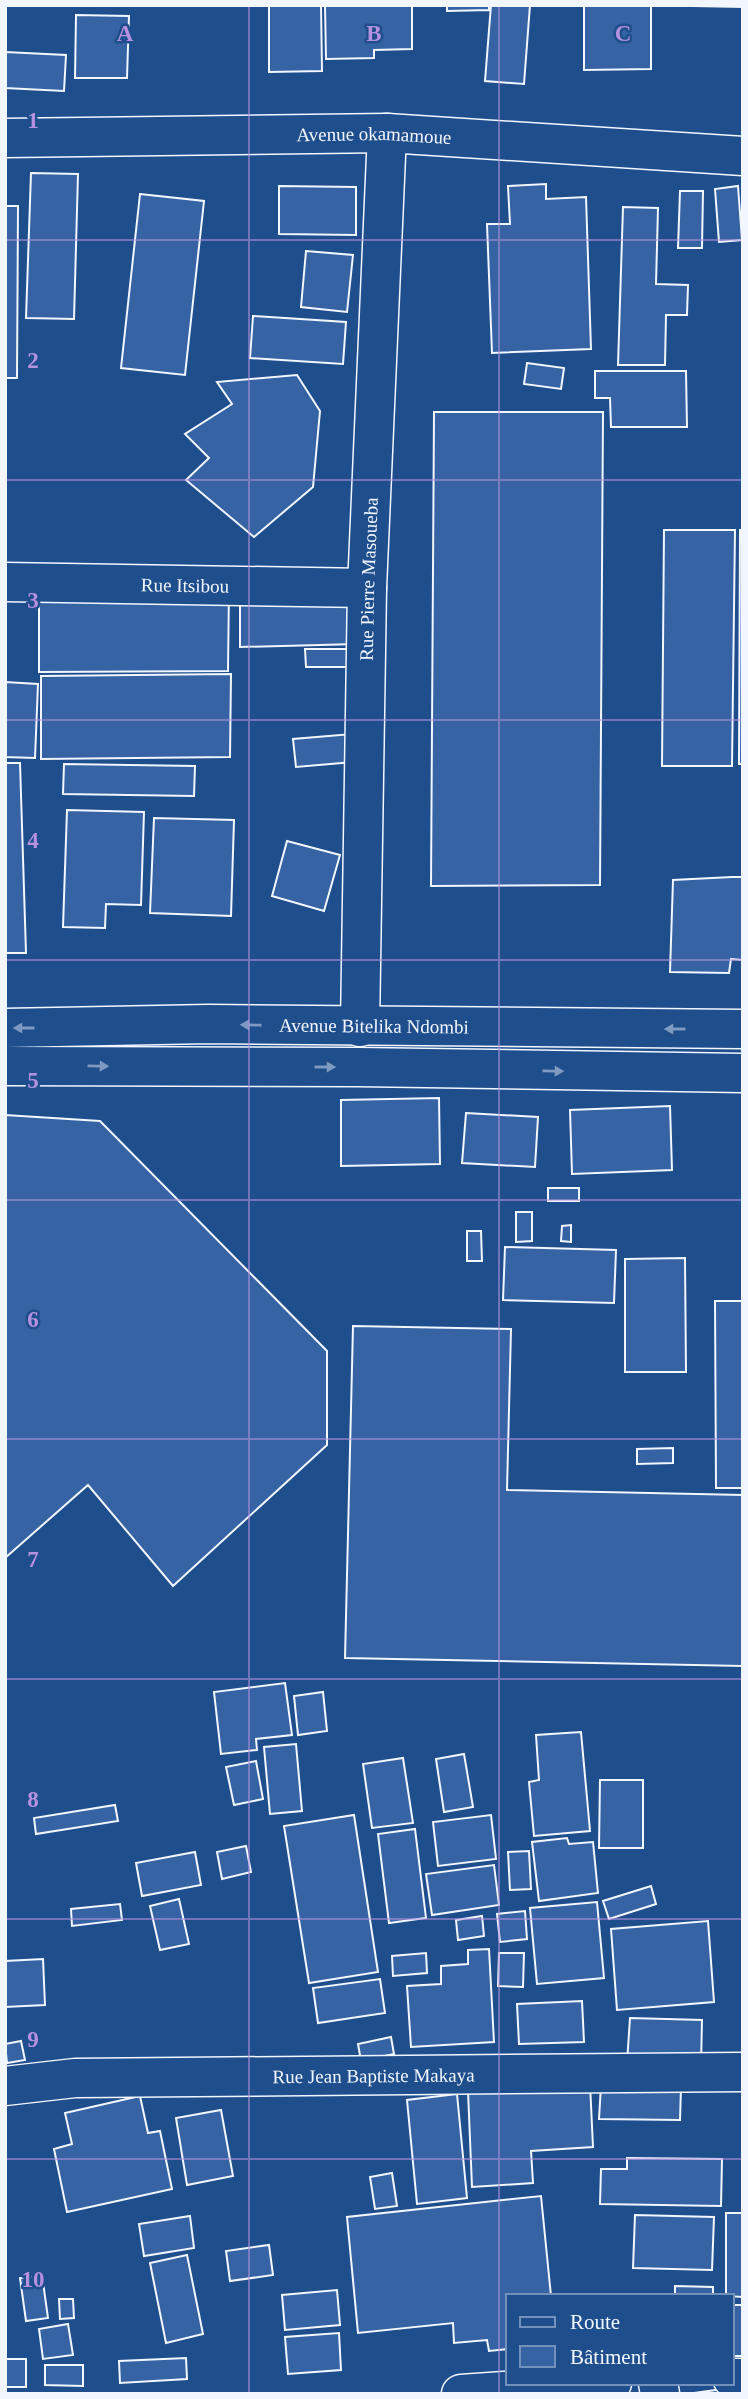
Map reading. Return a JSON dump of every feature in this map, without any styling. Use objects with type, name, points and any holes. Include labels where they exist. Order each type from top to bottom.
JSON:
[{"type":"main road","name":"Avenue okamamoue","points":[[5,138],[387,133],[743,156]]},
{"type":"main road","name":"Rue Pierre Masoueba","points":[[360,1027],[367,588],[387,133]]},
{"type":"main road","name":"Rue Itsibou","points":[[5,582],[367,588]]},
{"type":"main road","name":"Avenue Bitelika Ndombi","points":[[5,1028],[209,1024],[743,1028]]},
{"type":"main road","points":[[5,1066],[358,1067],[743,1073]]},
{"type":"main road","name":"Rue Jean Baptiste Makaya","points":[[5,2086],[75,2078],[743,2073]]},
{"type":"main road","points":[[461,2394],[585,2385]]},
{"type":"building","points":[[269,5],[321,5],[322,71],[269,72]]},
{"type":"building","points":[[325,5],[412,5],[412,49],[374,50],[374,58],[326,59]]},
{"type":"building","points":[[447,5],[489,5],[489,10],[447,11]]},
{"type":"building","points":[[491,5],[530,5],[524,84],[485,81]]},
{"type":"building","points":[[584,5],[651,5],[651,69],[584,70]]},
{"type":"building","points":[[743,5],[743,7],[693,6]]},
{"type":"building","points":[[76,15],[129,16],[127,78],[75,78]]},
{"type":"building","points":[[5,52],[66,55],[64,91],[5,88]]},
{"type":"building","points":[[31,173],[78,174],[74,319],[26,318]]},
{"type":"building","points":[[546,184],[546,199],[586,197],[591,349],[492,353],[487,224],[510,224],[508,186]]},
{"type":"building","points":[[279,186],[356,187],[356,235],[279,234]]},
{"type":"building","points":[[738,186],[742,240],[719,242],[715,189]]},
{"type":"building","points":[[680,191],[703,191],[702,248],[678,248]]},
{"type":"building","points":[[140,194],[204,201],[185,375],[121,368]]},
{"type":"building","points":[[5,206],[18,206],[17,378],[5,378]]},
{"type":"building","points":[[623,207],[658,208],[656,284],[688,285],[687,315],[666,315],[665,365],[618,365]]},
{"type":"building","points":[[306,251],[353,255],[347,312],[301,307]]},
{"type":"building","points":[[253,316],[346,322],[343,364],[250,358]]},
{"type":"building","points":[[527,363],[564,368],[561,389],[524,384]]},
{"type":"building","points":[[595,371],[686,371],[687,427],[611,427],[610,398],[595,398]]},
{"type":"building","points":[[297,375],[320,411],[313,487],[254,537],[186,480],[209,458],[185,434],[232,404],[217,382]]},
{"type":"building","points":[[434,412],[603,412],[600,885],[431,886]]},
{"type":"building","points":[[664,530],[735,530],[732,766],[662,766]]},
{"type":"building","points":[[740,530],[743,530],[743,764],[739,764]]},
{"type":"building","points":[[229,588],[228,671],[39,672],[39,599]]},
{"type":"building","points":[[356,599],[357,644],[240,647],[240,602]]},
{"type":"building","points":[[305,649],[358,649],[358,667],[306,667]]},
{"type":"building","points":[[231,674],[230,757],[41,759],[41,676]]},
{"type":"building","points":[[5,682],[38,684],[35,758],[5,757]]},
{"type":"building","points":[[352,734],[353,762],[296,767],[293,739]]},
{"type":"building","points":[[5,763],[20,763],[26,953],[5,953]]},
{"type":"building","points":[[64,764],[195,766],[194,796],[63,794]]},
{"type":"building","points":[[67,810],[144,812],[141,905],[106,904],[105,928],[63,927]]},
{"type":"building","points":[[154,818],[234,820],[231,916],[150,913]]},
{"type":"building","points":[[287,841],[340,855],[324,911],[272,896]]},
{"type":"building","points":[[743,877],[743,960],[731,959],[729,973],[670,972],[673,880]]},
{"type":"building","points":[[439,1098],[440,1164],[341,1166],[341,1100]]},
{"type":"building","points":[[670,1106],[672,1170],[572,1174],[570,1110]]},
{"type":"building","points":[[466,1113],[538,1117],[535,1167],[462,1163]]},
{"type":"building","points":[[5,1115],[100,1121],[327,1351],[327,1445],[173,1586],[88,1485],[5,1558]]},
{"type":"building","points":[[548,1188],[579,1188],[579,1201],[548,1201]]},
{"type":"building","points":[[516,1212],[532,1212],[532,1241],[516,1242]]},
{"type":"building","points":[[571,1225],[571,1242],[561,1241],[562,1226]]},
{"type":"building","points":[[467,1231],[481,1231],[482,1261],[467,1261]]},
{"type":"building","points":[[505,1247],[616,1250],[614,1303],[503,1300]]},
{"type":"building","points":[[685,1258],[686,1372],[625,1372],[625,1259]]},
{"type":"building","points":[[715,1301],[743,1301],[743,1488],[716,1488]]},
{"type":"building","points":[[353,1326],[511,1329],[507,1490],[743,1495],[743,1666],[345,1658]]},
{"type":"building","points":[[673,1448],[673,1463],[637,1464],[637,1449]]},
{"type":"building","points":[[285,1683],[292,1735],[256,1739],[257,1750],[221,1754],[214,1692]]},
{"type":"building","points":[[323,1692],[327,1731],[298,1735],[294,1696]]},
{"type":"building","points":[[581,1732],[590,1831],[534,1836],[529,1782],[539,1780],[536,1735]]},
{"type":"building","points":[[296,1744],[302,1811],[270,1814],[264,1747]]},
{"type":"building","points":[[464,1754],[473,1807],[444,1812],[436,1759]]},
{"type":"building","points":[[403,1758],[413,1823],[372,1828],[363,1764]]},
{"type":"building","points":[[256,1761],[263,1799],[234,1805],[226,1767]]},
{"type":"building","points":[[600,1780],[643,1780],[643,1848],[599,1848]]},
{"type":"building","points":[[115,1805],[118,1821],[36,1834],[34,1818]]},
{"type":"building","points":[[354,1815],[378,1972],[309,1983],[284,1826]]},
{"type":"building","points":[[491,1815],[496,1859],[438,1866],[433,1822]]},
{"type":"building","points":[[415,1829],[426,1918],[389,1923],[378,1834]]},
{"type":"building","points":[[567,1838],[569,1844],[593,1842],[598,1893],[539,1901],[532,1842]]},
{"type":"building","points":[[246,1846],[251,1872],[222,1879],[217,1852]]},
{"type":"building","points":[[529,1851],[531,1889],[510,1890],[508,1852]]},
{"type":"building","points":[[195,1852],[201,1885],[142,1896],[136,1863]]},
{"type":"building","points":[[494,1865],[499,1905],[432,1915],[426,1874]]},
{"type":"building","points":[[651,1886],[656,1904],[609,1919],[603,1901]]},
{"type":"building","points":[[179,1899],[189,1944],[160,1950],[150,1906]]},
{"type":"building","points":[[597,1902],[604,1978],[537,1984],[530,1908]]},
{"type":"building","points":[[120,1904],[122,1920],[72,1926],[71,1909]]},
{"type":"building","points":[[525,1911],[527,1939],[500,1942],[497,1914]]},
{"type":"building","points":[[482,1916],[484,1936],[458,1940],[456,1920]]},
{"type":"building","points":[[708,1921],[714,2002],[617,2010],[611,1929]]},
{"type":"building","points":[[489,1949],[494,2042],[411,2047],[407,1986],[441,1984],[441,1966],[468,1964],[468,1950]]},
{"type":"building","points":[[426,1953],[427,1973],[393,1976],[392,1956]]},
{"type":"building","points":[[499,1953],[524,1953],[523,1987],[498,1986]]},
{"type":"building","points":[[43,1959],[45,2005],[5,2007],[5,1961]]},
{"type":"building","points":[[380,1979],[385,2013],[318,2023],[313,1988]]},
{"type":"building","points":[[582,2001],[584,2042],[519,2044],[517,2004]]},
{"type":"building","points":[[630,2018],[702,2020],[701,2065],[627,2063]]},
{"type":"building","points":[[391,2037],[394,2054],[361,2061],[358,2044]]},
{"type":"building","points":[[21,2041],[25,2060],[7,2063],[5,2044]]},
{"type":"building","points":[[590,2084],[593,2147],[531,2151],[533,2183],[472,2187],[468,2091]]},
{"type":"building","points":[[601,2085],[681,2087],[680,2120],[599,2119]]},
{"type":"building","points":[[457,2094],[467,2198],[417,2204],[407,2100]]},
{"type":"building","points":[[140,2096],[148,2133],[160,2131],[172,2189],[67,2212],[54,2149],[72,2144],[65,2113]]},
{"type":"building","points":[[221,2110],[233,2176],[187,2185],[176,2118]]},
{"type":"building","points":[[627,2158],[722,2159],[721,2206],[600,2204],[601,2169],[627,2169]]},
{"type":"building","points":[[392,2173],[397,2206],[375,2209],[370,2177]]},
{"type":"building","points":[[541,2196],[551,2294],[506,2294],[506,2349],[489,2351],[487,2340],[454,2343],[453,2323],[358,2333],[347,2217]]},
{"type":"building","points":[[726,2213],[743,2213],[743,2297],[726,2294]]},
{"type":"building","points":[[635,2215],[714,2217],[712,2270],[633,2268]]},
{"type":"building","points":[[190,2216],[194,2248],[144,2256],[139,2224]]},
{"type":"building","points":[[269,2245],[273,2275],[230,2281],[226,2251]]},
{"type":"building","points":[[187,2255],[203,2334],[166,2343],[150,2263]]},
{"type":"building","points":[[42,2275],[48,2318],[26,2321],[20,2278]]},
{"type":"building","points":[[675,2286],[713,2287],[713,2294],[675,2294]]},
{"type":"building","points":[[337,2290],[340,2325],[285,2330],[282,2295]]},
{"type":"building","points":[[59,2299],[73,2299],[74,2318],[60,2319]]},
{"type":"building","points":[[734,2305],[743,2305],[743,2356],[734,2356]]},
{"type":"building","points":[[68,2324],[73,2355],[43,2359],[39,2329]]},
{"type":"building","points":[[339,2333],[341,2370],[288,2374],[285,2337]]},
{"type":"building","points":[[186,2358],[187,2379],[120,2383],[119,2361]]},
{"type":"building","points":[[5,2359],[26,2359],[26,2387],[5,2387]]},
{"type":"building","points":[[45,2365],[83,2365],[83,2386],[45,2385]]},
{"type":"building","points":[[723,2389],[723,2394],[687,2394]]}]
